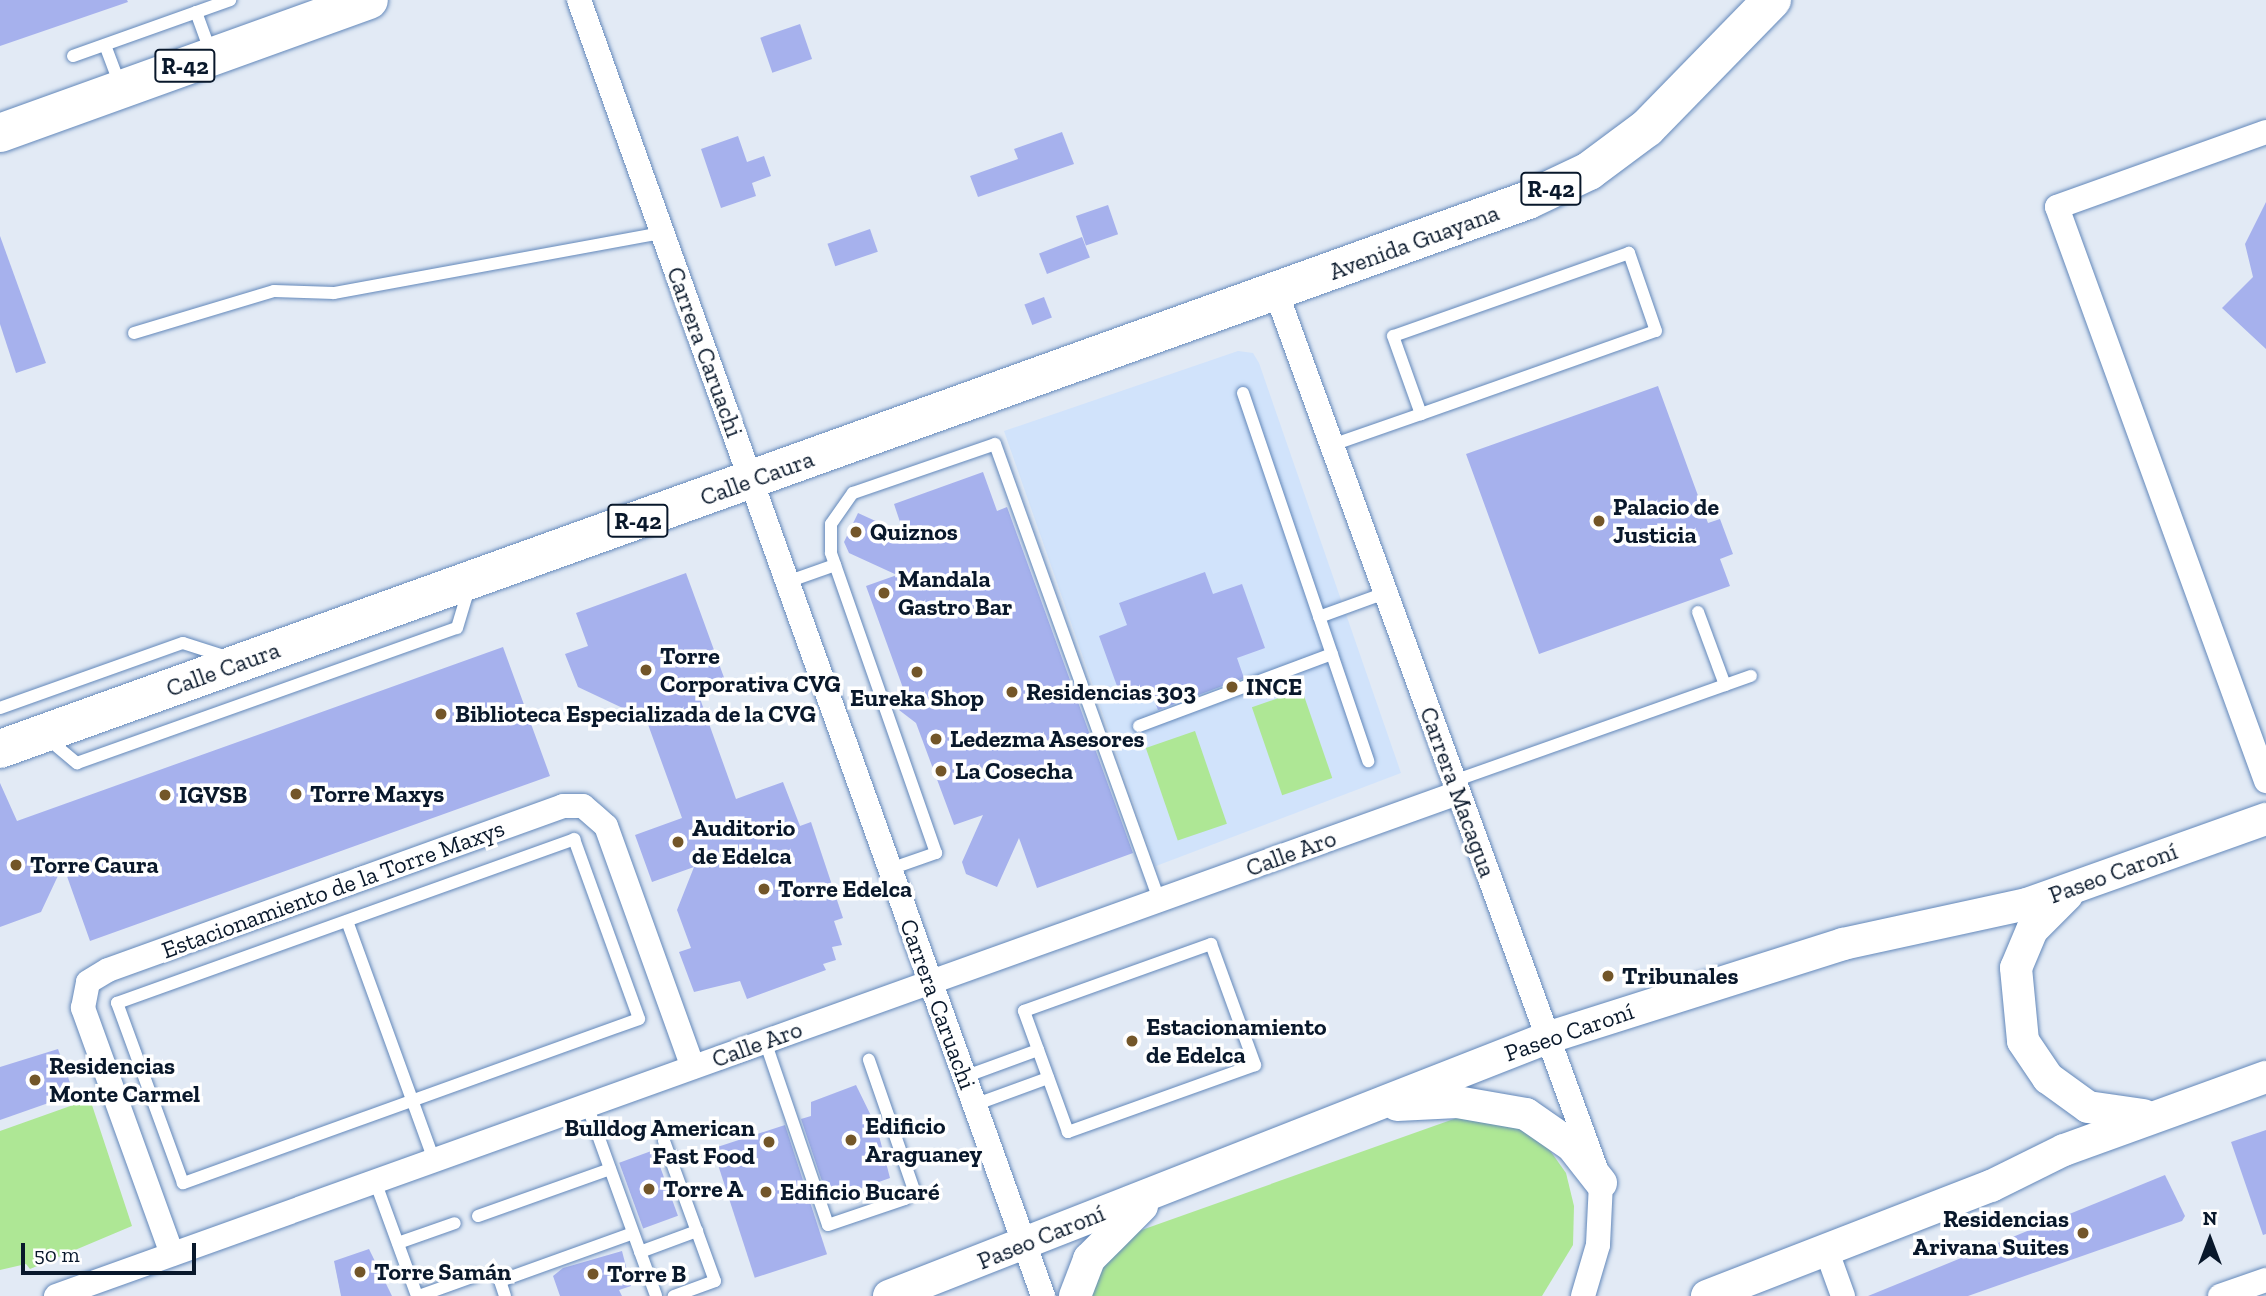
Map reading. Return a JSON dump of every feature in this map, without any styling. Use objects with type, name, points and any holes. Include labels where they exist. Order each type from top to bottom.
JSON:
[{"type":"main road","name":"R-42","points":[[0,132],[369,0]]},
{"type":"main road","name":"Avenida Guayana","points":[[1276,292],[1487,217],[1589,171],[1647,128],[1772,0]]},
{"type":"main road","name":"Calle Caura","points":[[0,749],[1276,292]]},
{"type":"street","name":"Carrera Caruachi","points":[[579,0],[1043,1296]]},
{"type":"street","points":[[1722,52],[1752,0]]},
{"type":"street","points":[[2266,132],[2057,207],[2266,781]]},
{"type":"street","name":"Carrera Macagua","points":[[1276,292],[1601,1183],[1598,1245],[1583,1296]]},
{"type":"street","name":"Calle Aro","points":[[56,1296],[1159,900],[1456,787]]},
{"type":"street","name":"Estacionamiento de la Torre Maxys","points":[[172,1254],[83,1008],[88,982],[121,965],[563,806],[583,806],[606,826],[693,1067]]},
{"type":"street","name":"Paseo Caroní","points":[[889,1296],[1025,1247],[1167,1185],[1547,1038],[1843,944],[1969,919],[2089,882],[2266,818]]},
{"type":"street","points":[[2089,882],[2046,912],[2023,948],[2014,993],[2023,1041],[2048,1078],[2088,1107],[2162,1114]]},
{"type":"street","points":[[1707,1296],[2162,1114],[2266,1077]]},
{"type":"street","points":[[1368,1107],[1457,1102],[1525,1114],[1572,1146],[1601,1183]]},
{"type":"street","points":[[1075,1296],[1089,1259],[1167,1185]]},
{"type":"street","points":[[1826,1249],[1843,1296]]},
{"type":"street","points":[[2220,1296],[2266,1280]]},
{"type":"lane","points":[[73,56],[230,0]]},
{"type":"lane","points":[[196,12],[212,57]]},
{"type":"lane","points":[[105,45],[121,89]]},
{"type":"lane","points":[[134,333],[274,291],[334,293],[662,233]]},
{"type":"lane","points":[[1332,445],[1421,414],[1657,331],[1629,253],[1393,336],[1421,414]]},
{"type":"lane","points":[[1243,393],[1368,761]]},
{"type":"lane","points":[[890,869],[936,853],[835,565],[829,534],[845,500],[995,444],[1159,900]]},
{"type":"lane","points":[[787,583],[835,565]]},
{"type":"lane","points":[[43,734],[77,763],[457,628],[472,580]]},
{"type":"lane","points":[[1319,617],[1385,593]]},
{"type":"lane","points":[[1698,612],[1725,685]]},
{"type":"lane","points":[[0,708],[183,643],[241,663]]},
{"type":"lane","points":[[1139,726],[1332,654]]},
{"type":"lane","points":[[1456,787],[1751,676]]},
{"type":"lane","points":[[574,839],[639,1019],[412,1101],[183,1183],[117,1003],[574,839]]},
{"type":"lane","points":[[347,921],[434,1160]]},
{"type":"lane","points":[[1211,944],[1255,1065],[1068,1132],[1038,1050],[1024,1011],[1211,944]]},
{"type":"lane","points":[[765,1041],[828,1225],[905,1199],[914,1190],[869,1060]]},
{"type":"lane","points":[[964,1077],[1038,1050]]},
{"type":"lane","points":[[974,1105],[1048,1078]]},
{"type":"lane","points":[[587,1105],[656,1296]]},
{"type":"lane","points":[[664,1141],[715,1281],[674,1296]]},
{"type":"lane","points":[[478,1216],[610,1169]]},
{"type":"lane","points":[[376,1181],[418,1296],[475,1276]]},
{"type":"lane","points":[[398,1243],[455,1223]]},
{"type":"lane","points":[[640,1252],[697,1231]]},
{"type":"lane","points":[[505,1296],[500,1281],[633,1233]]},
{"type":"shaded area","name":"INCE","points":[[1238,351],[1253,353],[1259,363],[1401,773],[1156,866],[1004,431]]},
{"type":"green space","points":[[1302,690],[1332,778],[1282,795],[1252,707]]},
{"type":"green space","points":[[1195,731],[1227,824],[1178,841],[1146,748]]},
{"type":"green space","points":[[90,1099],[132,1226],[30,1269],[26,1264],[0,1270],[0,1131]]},
{"type":"green space","points":[[1465,1115],[1513,1124],[1544,1142],[1566,1173],[1574,1206],[1573,1245],[1542,1296],[1087,1296],[1093,1276],[1136,1232]]},
{"type":"building","points":[[0,0],[127,0],[128,2],[0,46]]},
{"type":"building","points":[[800,24],[812,59],[772,73],[760,38]]},
{"type":"building","points":[[1062,132],[1074,164],[978,197],[970,176],[1018,159],[1014,149]]},
{"type":"building","points":[[738,136],[747,162],[764,156],[771,176],[752,183],[756,196],[721,208],[701,149]]},
{"type":"building","points":[[2266,202],[2266,349],[2222,308],[2253,277],[2245,244]]},
{"type":"building","points":[[1108,205],[1118,234],[1086,245],[1076,216]]},
{"type":"building","points":[[870,229],[878,252],[835,266],[827,244]]},
{"type":"building","points":[[0,236],[46,363],[16,373],[0,324]]},
{"type":"building","points":[[1082,237],[1090,258],[1047,274],[1039,253]]},
{"type":"building","points":[[1044,297],[1052,318],[1032,325],[1024,305]]},
{"type":"building","name":"Palacio de Justicia","points":[[1658,386],[1708,523],[1720,519],[1733,554],[1720,559],[1730,586],[1539,654],[1466,454]]},
{"type":"building","name":"Residencias 303","points":[[983,472],[997,511],[1007,507],[1133,853],[1037,888],[1019,838],[997,887],[966,874],[962,862],[983,815],[954,825],[916,723],[899,710],[903,688],[866,586],[897,575],[849,553],[844,542],[858,513],[904,534],[894,504]]},
{"type":"building","points":[[1205,572],[1213,594],[1242,584],[1265,648],[1237,658],[1244,678],[1158,710],[1150,690],[1122,700],[1099,636],[1127,625],[1119,603]]},
{"type":"building","points":[[686,573],[726,683],[698,693],[736,799],[783,782],[800,826],[811,822],[843,918],[834,921],[842,945],[832,947],[836,960],[823,964],[826,970],[747,999],[740,981],[694,992],[679,952],[691,948],[677,910],[694,867],[652,882],[635,835],[682,818],[646,719],[578,687],[565,654],[588,646],[576,613]]},
{"type":"building","name":"Torre Maxys","points":[[503,647],[550,776],[90,941],[63,865],[41,912],[0,927],[0,783],[17,821]]},
{"type":"building","name":"Residencias Monte Carmel","points":[[58,1049],[74,1094],[0,1120],[0,1067]]},
{"type":"building","name":"Edificio Araguaney","points":[[856,1085],[877,1128],[890,1178],[845,1194],[842,1187],[826,1193],[801,1119],[811,1116],[811,1102]]},
{"type":"building","name":"Edificio Bucaré","points":[[785,1125],[827,1254],[755,1278],[713,1148]]},
{"type":"building","points":[[2266,1130],[2266,1234],[2263,1235],[2231,1142]]},
{"type":"building","name":"Torre A","points":[[654,1150],[678,1216],[643,1228],[619,1163]]},
{"type":"building","name":"Residencias Arivana Suites","points":[[2165,1175],[2185,1216],[2182,1221],[1968,1296],[1868,1296]]},
{"type":"building","name":"Torre Samán","points":[[369,1249],[392,1296],[341,1296],[334,1261]]},
{"type":"building","name":"Torre B","points":[[622,1251],[631,1286],[619,1290],[622,1296],[560,1296],[553,1276],[563,1268]]},
{"type":"place","name":"Palacio de Justicia","points":[[1599,521]]},
{"type":"place","name":"Quiznos","points":[[856,532]]},
{"type":"place","name":"Mandala Gastro Bar","points":[[884,593]]},
{"type":"place","name":"Torre Corporativa CVG","points":[[646,670]]},
{"type":"place","name":"Eureka Shop","points":[[917,672]]},
{"type":"place","name":"INCE","points":[[1232,687]]},
{"type":"place","name":"Residencias 303","points":[[1012,692]]},
{"type":"place","name":"Biblioteca Especializada de la CVG","points":[[441,714]]},
{"type":"place","name":"Ledezma Asesores","points":[[936,739]]},
{"type":"place","name":"La Cosecha","points":[[941,771]]},
{"type":"place","name":"Torre Maxys","points":[[296,794]]},
{"type":"place","name":"IGVSB","points":[[165,795]]},
{"type":"place","name":"Auditorio de Edelca","points":[[678,842]]},
{"type":"place","name":"Torre Caura","points":[[16,865]]},
{"type":"place","name":"Torre Edelca","points":[[764,889]]},
{"type":"place","name":"Tribunales","points":[[1608,976]]},
{"type":"place","name":"Estacionamiento de Edelca","points":[[1132,1041]]},
{"type":"place","name":"Residencias Monte Carmel","points":[[35,1080]]},
{"type":"place","name":"Edificio Araguaney","points":[[851,1140]]},
{"type":"place","name":"Bulldog American Fast Food","points":[[769,1142]]},
{"type":"place","name":"Torre A","points":[[649,1189]]},
{"type":"place","name":"Edificio Bucaré","points":[[766,1192]]},
{"type":"place","name":"Residencias Arivana Suites","points":[[2083,1233]]},
{"type":"place","name":"Torre Samán","points":[[360,1272]]},
{"type":"place","name":"Torre B","points":[[593,1274]]}]
